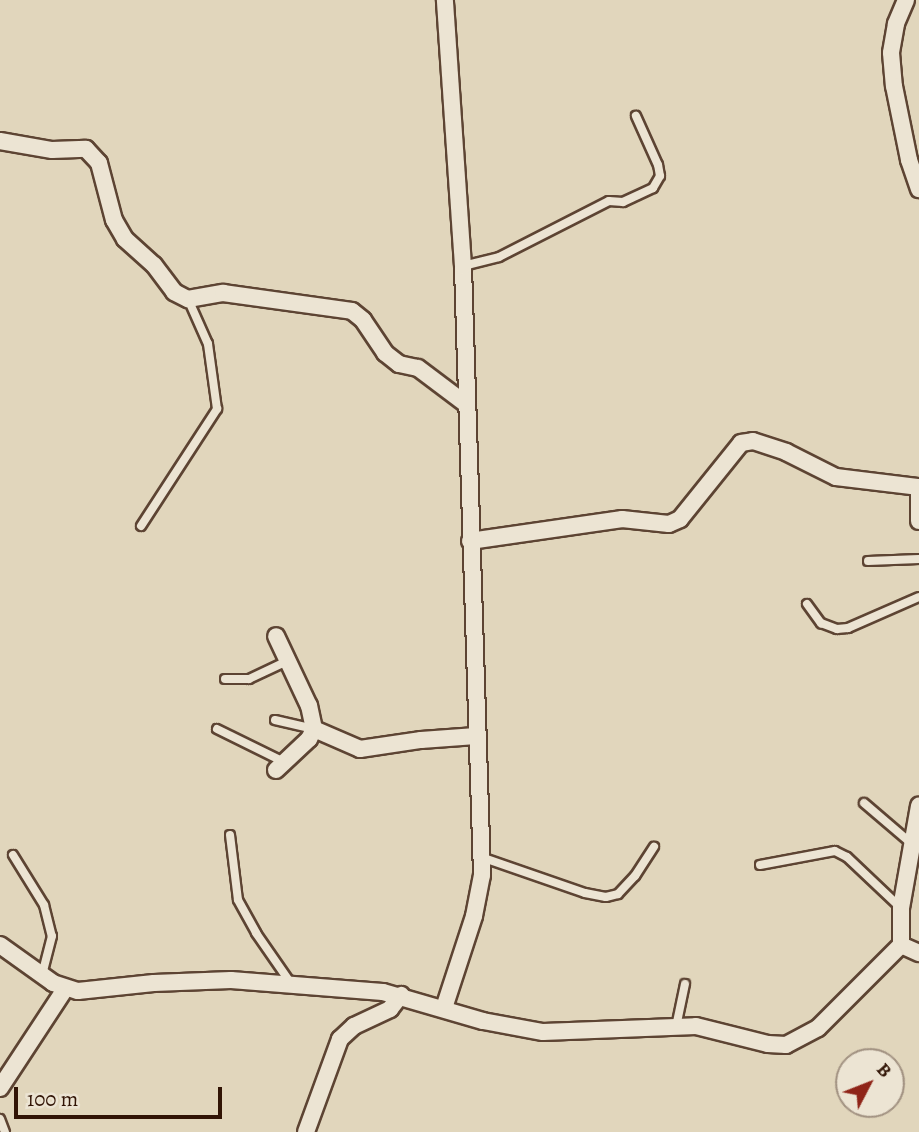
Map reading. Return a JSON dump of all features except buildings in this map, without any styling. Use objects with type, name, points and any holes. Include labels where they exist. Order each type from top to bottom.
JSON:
[{"type":"street","points":[[443,1008],[479,895],[481,857],[463,266],[445,0]]},
{"type":"street","points":[[905,0],[896,24],[891,53],[894,86],[909,160],[919,189]]},
{"type":"street","points":[[0,141],[52,150],[86,149],[99,163],[114,220],[125,240],[154,265],[174,292],[188,299],[223,293],[352,311],[363,320],[385,353],[399,364],[418,368],[467,404]]},
{"type":"street","points":[[470,541],[622,519],[669,524],[680,519],[741,443],[753,441],[786,452],[836,477],[919,489],[919,521]]},
{"type":"street","points":[[276,636],[309,706],[314,729],[309,739],[280,766]]},
{"type":"street","points":[[314,729],[360,749],[421,740],[476,736]]},
{"type":"street","points":[[0,945],[65,989],[78,991],[214,979],[401,995],[483,1021],[543,1032],[711,1027],[768,1044],[786,1045],[818,1028],[901,945],[901,908],[919,806]]},
{"type":"street","points":[[901,945],[919,953]]},
{"type":"street","points":[[0,1088],[65,989]]},
{"type":"street","points":[[306,1132],[346,1031],[390,1009],[401,995]]},
{"type":"lane","points":[[463,266],[499,257],[609,201],[623,202],[653,188],[660,176],[658,164],[636,116]]},
{"type":"lane","points":[[141,526],[217,409],[216,383],[208,344],[188,299]]},
{"type":"lane","points":[[868,561],[919,559]]},
{"type":"lane","points":[[807,604],[821,623],[837,629],[848,628],[919,597]]},
{"type":"lane","points":[[225,679],[249,679],[287,661]]},
{"type":"lane","points":[[275,720],[314,729]]},
{"type":"lane","points":[[217,729],[280,766]]},
{"type":"lane","points":[[864,803],[912,844]]},
{"type":"lane","points":[[230,835],[238,900],[256,933],[292,985]]},
{"type":"lane","points":[[481,857],[585,893],[606,897],[618,894],[635,876],[654,847]]},
{"type":"lane","points":[[760,865],[835,851],[847,857],[901,908]]},
{"type":"lane","points":[[13,855],[44,905],[52,936],[42,975]]},
{"type":"lane","points":[[676,1027],[685,984]]},
{"type":"lane","points":[[0,1119],[5,1132]]}]
